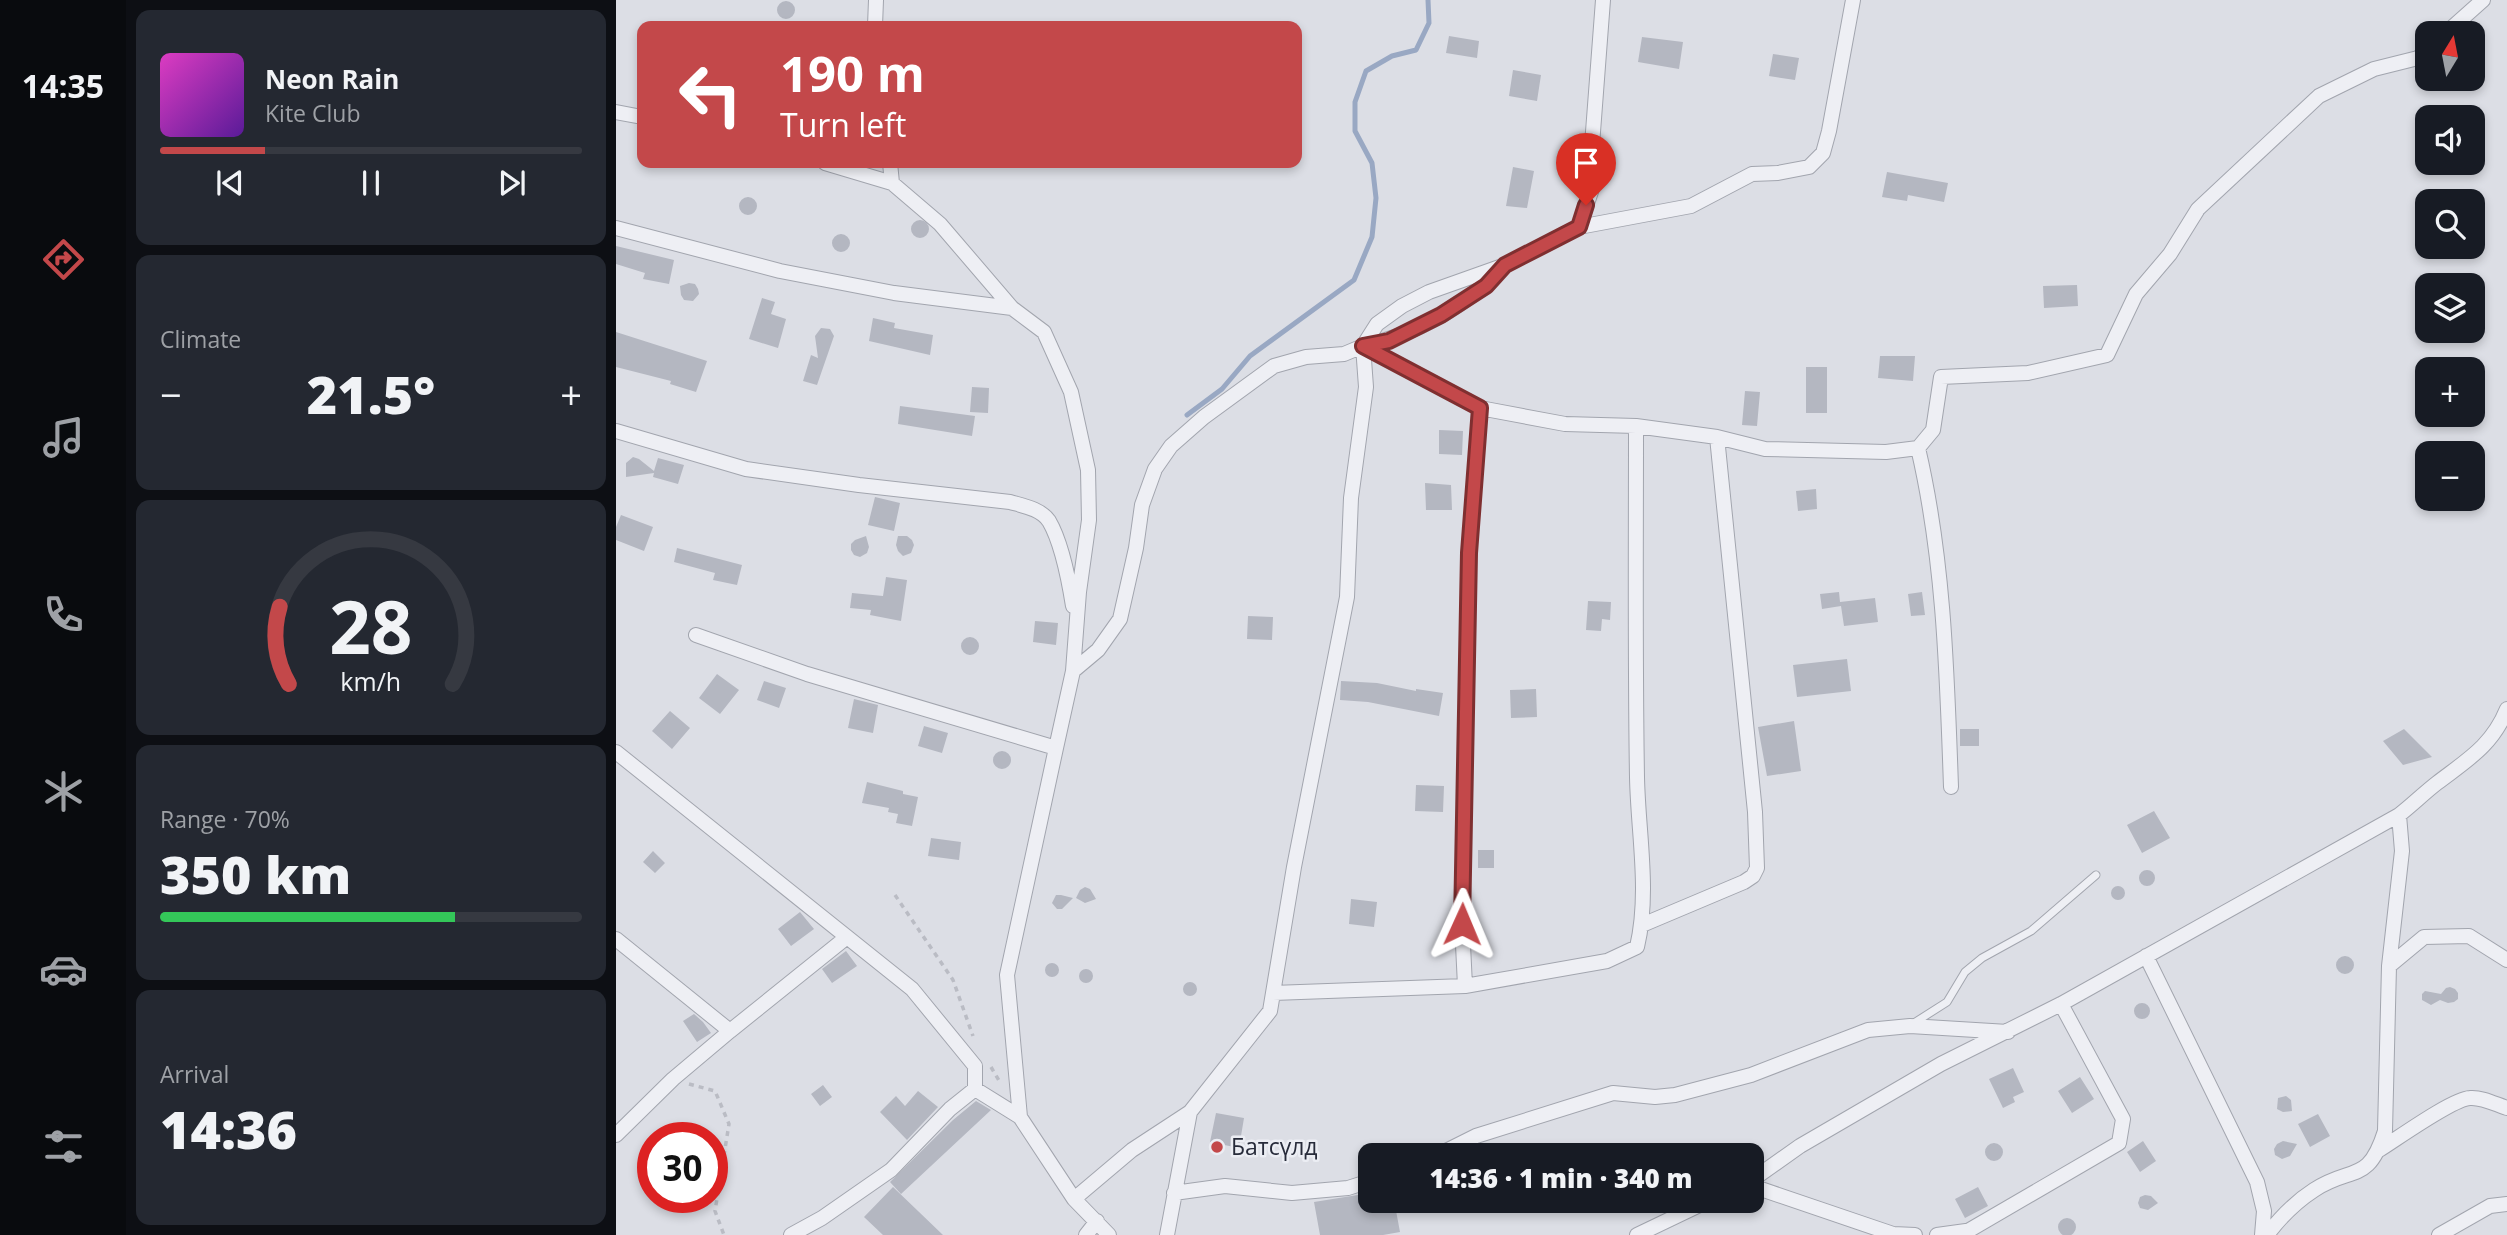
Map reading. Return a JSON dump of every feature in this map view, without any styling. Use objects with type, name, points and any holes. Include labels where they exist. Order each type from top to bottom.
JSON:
[{"type":"street","points":[[875,21],[876,0]]},
{"type":"street","points":[[1579,227],[1594,183],[1592,145],[1603,0]]},
{"type":"street","points":[[1074,1199],[1132,1150],[1190,1112],[1270,1010],[1294,867],[1347,597],[1351,498],[1366,387],[1363,346],[1377,324],[1402,306],[1429,292],[1505,265],[1579,227],[1690,206],[1752,174],[1778,173],[1809,167],[1823,153],[1829,131],[1853,0]]},
{"type":"street","points":[[2459,21],[2483,0]]},
{"type":"street","points":[[1363,346],[1480,408],[1565,424],[1636,426],[1717,437],[1765,449],[1886,452],[1919,448],[1933,430],[1941,377],[2028,373],[2106,355],[2136,294],[2170,254],[2198,209],[2319,96],[2374,69],[2415,59]]},
{"type":"street","points":[[616,112],[637,116]]},
{"type":"street","points":[[842,168],[892,183],[940,224],[1012,307],[1044,332],[1071,392],[1087,470],[1089,520],[1073,671],[1007,975],[1020,1117]]},
{"type":"street","points":[[890,168],[892,183]]},
{"type":"street","points":[[616,228],[780,271],[894,293],[1012,307]]},
{"type":"street","points":[[1073,671],[1098,650],[1120,619],[1136,548],[1142,505],[1155,469],[1171,446],[1203,416],[1274,366],[1306,357],[1344,354],[1363,346],[1389,341],[1441,315],[1486,286],[1505,265]]},
{"type":"street","points":[[1465,986],[1462,924],[1469,553],[1480,408]]},
{"type":"street","points":[[1273,993],[1465,986],[1607,961],[1637,947],[1643,902],[1637,778],[1636,426]]},
{"type":"street","points":[[616,431],[746,469],[1010,502],[1034,508],[1048,520],[1059,548],[1069,580],[1077,624]]},
{"type":"street","points":[[1642,925],[1744,882],[1753,876],[1757,868],[1755,813],[1717,437]]},
{"type":"street","points":[[1919,448],[1940,575],[1951,787]]},
{"type":"street","points":[[696,635],[807,674],[1056,748]]},
{"type":"street","points":[[1764,1172],[1800,1146],[1941,1064],[2061,1004],[2399,816],[2436,784],[2470,760],[2504,729],[2507,709]]},
{"type":"street","points":[[616,752],[912,989],[975,1066],[975,1089]]},
{"type":"street","points":[[2264,1235],[2315,1189],[2368,1167],[2379,1150],[2385,1131],[2389,966],[2402,851],[2399,816]]},
{"type":"street","points":[[2389,966],[2424,937],[2469,936],[2507,960]]},
{"type":"street","points":[[616,1135],[673,1079],[847,937]]},
{"type":"street","points":[[616,939],[730,1031]]},
{"type":"street","points":[[2146,956],[2258,1182],[2264,1211],[2264,1235]]},
{"type":"street","points":[[1937,1235],[1964,1233],[2119,1143],[2123,1119],[2061,1004]]},
{"type":"street","points":[[1462,1143],[1476,1136],[1614,1093],[1655,1097],[1675,1095],[1751,1075],[1868,1030],[1910,1026],[2009,1032]]},
{"type":"street","points":[[975,1089],[1020,1117],[1074,1199],[1109,1235]]},
{"type":"street","points":[[791,1235],[822,1218],[891,1170],[950,1109],[975,1089]]},
{"type":"street","points":[[2379,1150],[2433,1115],[2467,1098],[2479,1098],[2507,1108]]},
{"type":"street","points":[[1167,1235],[1190,1112]]},
{"type":"street","points":[[1174,1193],[1225,1186],[1292,1193],[1358,1185]]},
{"type":"street","points":[[1764,1190],[1893,1234],[1915,1235]]},
{"type":"street","points":[[2439,1235],[2490,1206],[2507,1204]]},
{"type":"street","points":[[1637,1235],[1683,1213]]},
{"type":"street","points":[[1086,1235],[1097,1221]]},
{"type":"lane","points":[[1910,1026],[1947,1002],[1965,972],[1982,958],[2031,931],[2096,875]]},
{"type":"path","points":[[895,895],[953,980],[971,1033],[978,1045]]},
{"type":"path","points":[[985,1057],[1006,1093]]},
{"type":"path","points":[[673,1079],[715,1091],[729,1124],[715,1211],[724,1235]]},
{"type":"building","points":[[782,1],[790,1],[795,10],[793,17],[782,19],[777,14],[777,6]]},
{"type":"building","points":[[1449,36],[1479,41],[1477,58],[1446,53]]},
{"type":"building","points":[[1642,37],[1683,42],[1679,69],[1638,62]]},
{"type":"building","points":[[1773,54],[1799,58],[1795,80],[1769,76]]},
{"type":"building","points":[[1513,70],[1541,75],[1537,101],[1509,96]]},
{"type":"building","points":[[1513,167],[1534,171],[1527,208],[1506,206]]},
{"type":"building","points":[[1887,172],[1948,183],[1944,202],[1908,195],[1907,201],[1882,197]]},
{"type":"building","points":[[744,197],[752,197],[757,206],[755,213],[744,215],[739,210],[739,202]]},
{"type":"building","points":[[920,220],[926,223],[929,229],[926,235],[920,238],[914,235],[911,229],[914,223]]},
{"type":"building","points":[[841,234],[849,239],[850,243],[845,251],[841,252],[833,247],[832,243],[837,235]]},
{"type":"building","points":[[616,246],[674,260],[669,284],[643,279],[645,273],[616,264]]},
{"type":"building","points":[[695,284],[698,289],[699,294],[693,301],[684,300],[681,295],[680,286]]},
{"type":"building","points":[[2077,285],[2078,306],[2044,308],[2043,286]]},
{"type":"building","points":[[762,298],[775,302],[771,314],[786,319],[778,348],[749,339]]},
{"type":"building","points":[[873,318],[895,323],[894,328],[933,335],[930,355],[869,341]]},
{"type":"building","points":[[821,328],[830,329],[834,336],[817,385],[803,381],[811,355],[818,358],[815,336]]},
{"type":"building","points":[[616,332],[707,361],[696,392],[670,384],[671,381],[616,367]]},
{"type":"building","points":[[1880,356],[1915,356],[1913,381],[1878,378]]},
{"type":"building","points":[[1806,367],[1827,367],[1827,413],[1806,413]]},
{"type":"building","points":[[972,387],[989,388],[988,413],[970,412]]},
{"type":"building","points":[[1745,391],[1760,392],[1757,426],[1742,425]]},
{"type":"building","points":[[900,406],[975,416],[972,436],[898,424]]},
{"type":"building","points":[[1439,430],[1463,431],[1462,455],[1439,454]]},
{"type":"building","points":[[633,457],[654,471],[658,458],[684,465],[678,484],[653,477],[654,473],[626,477],[626,463]]},
{"type":"building","points":[[1425,483],[1451,485],[1452,510],[1426,510]]},
{"type":"building","points":[[1816,489],[1817,509],[1798,511],[1796,491]]},
{"type":"building","points":[[875,497],[900,503],[894,531],[868,525]]},
{"type":"building","points":[[621,515],[653,527],[644,551],[616,540],[616,527]]},
{"type":"building","points":[[866,536],[869,547],[867,553],[860,557],[854,555],[851,544]]},
{"type":"building","points":[[898,536],[907,536],[912,540],[914,545],[911,553],[903,556],[898,551]]},
{"type":"building","points":[[677,548],[742,565],[737,585],[713,580],[715,573],[674,562]]},
{"type":"building","points":[[886,577],[907,580],[901,621],[870,615],[871,610],[850,608],[852,593],[883,596]]},
{"type":"building","points":[[1839,592],[1840,602],[1875,598],[1878,622],[1844,626],[1841,606],[1822,609],[1820,594]]},
{"type":"building","points":[[1922,592],[1925,615],[1911,616],[1908,594]]},
{"type":"building","points":[[1588,601],[1611,602],[1610,620],[1602,619],[1601,631],[1586,630]]},
{"type":"building","points":[[1248,616],[1273,617],[1272,640],[1247,639]]},
{"type":"building","points":[[1035,621],[1058,623],[1056,645],[1033,642]]},
{"type":"building","points":[[970,637],[977,639],[977,653],[970,655],[963,653],[961,646],[963,639]]},
{"type":"building","points":[[1847,659],[1851,691],[1797,697],[1793,665]]},
{"type":"building","points":[[717,674],[739,690],[720,714],[699,698]]},
{"type":"building","points":[[764,681],[786,688],[779,708],[757,700]]},
{"type":"building","points":[[1341,681],[1377,683],[1443,693],[1439,716],[1368,702],[1340,700]]},
{"type":"building","points":[[1536,689],[1537,717],[1511,718],[1510,690]]},
{"type":"building","points":[[854,699],[878,705],[873,733],[848,728]]},
{"type":"building","points":[[670,711],[690,728],[672,749],[652,731]]},
{"type":"building","points":[[1794,721],[1801,771],[1767,776],[1758,727]]},
{"type":"building","points":[[924,726],[948,733],[942,753],[918,746]]},
{"type":"building","points":[[1960,729],[1979,729],[1979,746],[1960,746]]},
{"type":"building","points":[[2404,729],[2432,757],[2403,765],[2383,741]]},
{"type":"building","points":[[1002,751],[1010,756],[1011,760],[1006,768],[1002,769],[994,764],[993,760],[998,752]]},
{"type":"building","points":[[867,782],[918,797],[912,826],[896,823],[898,814],[888,812],[889,808],[862,803]]},
{"type":"building","points":[[1416,785],[1444,786],[1443,812],[1415,811]]},
{"type":"building","points":[[2154,811],[2170,838],[2142,853],[2127,825]]},
{"type":"building","points":[[931,838],[961,842],[959,860],[928,856]]},
{"type":"building","points":[[1478,850],[1494,850],[1494,868],[1478,868]]},
{"type":"building","points":[[653,851],[665,863],[655,873],[643,862]]},
{"type":"building","points":[[2147,870],[2155,878],[2147,886],[2139,878]]},
{"type":"building","points":[[2115,886],[2121,886],[2125,893],[2121,900],[2115,900],[2111,896],[2111,890]]},
{"type":"building","points":[[1085,887],[1090,889],[1096,899],[1085,903],[1076,898]]},
{"type":"building","points":[[1056,895],[1073,898],[1062,909],[1057,909],[1052,903]]},
{"type":"building","points":[[1351,899],[1377,902],[1374,927],[1349,924]]},
{"type":"building","points":[[800,912],[814,929],[791,946],[778,929]]},
{"type":"building","points":[[846,951],[857,966],[832,983],[822,969]]},
{"type":"building","points":[[2345,956],[2351,959],[2354,965],[2351,971],[2345,974],[2339,971],[2336,965],[2339,959]]},
{"type":"building","points":[[1049,963],[1055,963],[1059,970],[1055,977],[1049,977],[1045,973],[1045,967]]},
{"type":"building","points":[[1083,969],[1089,969],[1093,976],[1089,983],[1083,983],[1079,979],[1079,973]]},
{"type":"building","points":[[1187,982],[1193,982],[1197,989],[1193,996],[1187,996],[1183,992],[1183,986]]},
{"type":"building","points":[[2450,987],[2458,993],[2458,999],[2454,1002],[2440,1000],[2431,1005],[2422,1000],[2425,991],[2441,994]]},
{"type":"building","points":[[2139,1003],[2145,1003],[2150,1011],[2148,1017],[2139,1019],[2134,1014],[2134,1008]]},
{"type":"building","points":[[694,1014],[711,1033],[697,1042],[683,1021]]},
{"type":"building","points":[[2013,1068],[2024,1092],[2013,1097],[2015,1102],[2003,1108],[1989,1079]]},
{"type":"building","points":[[2080,1077],[2094,1099],[2072,1113],[2058,1091]]},
{"type":"building","points":[[823,1085],[832,1097],[820,1106],[811,1094]]},
{"type":"building","points":[[918,1091],[938,1107],[907,1140],[880,1112],[896,1096],[905,1106]]},
{"type":"building","points":[[2286,1096],[2291,1100],[2292,1111],[2283,1112],[2277,1109],[2278,1098]]},
{"type":"building","points":[[976,1101],[991,1110],[901,1194],[890,1182]]},
{"type":"building","points":[[1216,1113],[1244,1118],[1239,1148],[1210,1142]]},
{"type":"building","points":[[2318,1114],[2330,1136],[2310,1147],[2298,1124]]},
{"type":"building","points":[[2143,1141],[2156,1161],[2140,1172],[2127,1152]]},
{"type":"building","points":[[2283,1141],[2297,1144],[2290,1156],[2282,1159],[2275,1155],[2274,1149]]},
{"type":"building","points":[[1994,1143],[2000,1146],[2003,1152],[2000,1158],[1994,1161],[1988,1158],[1985,1152],[1988,1146]]},
{"type":"building","points":[[893,1187],[943,1235],[883,1235],[864,1217]]},
{"type":"building","points":[[1978,1187],[1988,1206],[1965,1218],[1955,1199]]},
{"type":"building","points":[[1358,1195],[1358,1213],[1396,1213],[1400,1232],[1383,1235],[1320,1235],[1314,1202]]},
{"type":"building","points":[[2151,1196],[2158,1203],[2148,1210],[2140,1208],[2138,1203],[2140,1197]]},
{"type":"building","points":[[2067,1218],[2073,1221],[2076,1227],[2073,1233],[2067,1236],[2061,1233],[2058,1227],[2061,1221]]},
{"type":"waterway","points":[[1187,415],[1222,389],[1250,356],[1354,280],[1372,237],[1376,198],[1372,163],[1355,131],[1355,102],[1366,71],[1392,56],[1416,50],[1429,23],[1428,0]]},
{"type":"place","name":"Батсүлд","points":[[1217,1147]]},
{"type":"route","points":[[1462,924],[1469,553],[1480,408],[1363,346],[1389,341],[1441,315],[1486,286],[1505,265],[1579,227],[1586,205]]}]
